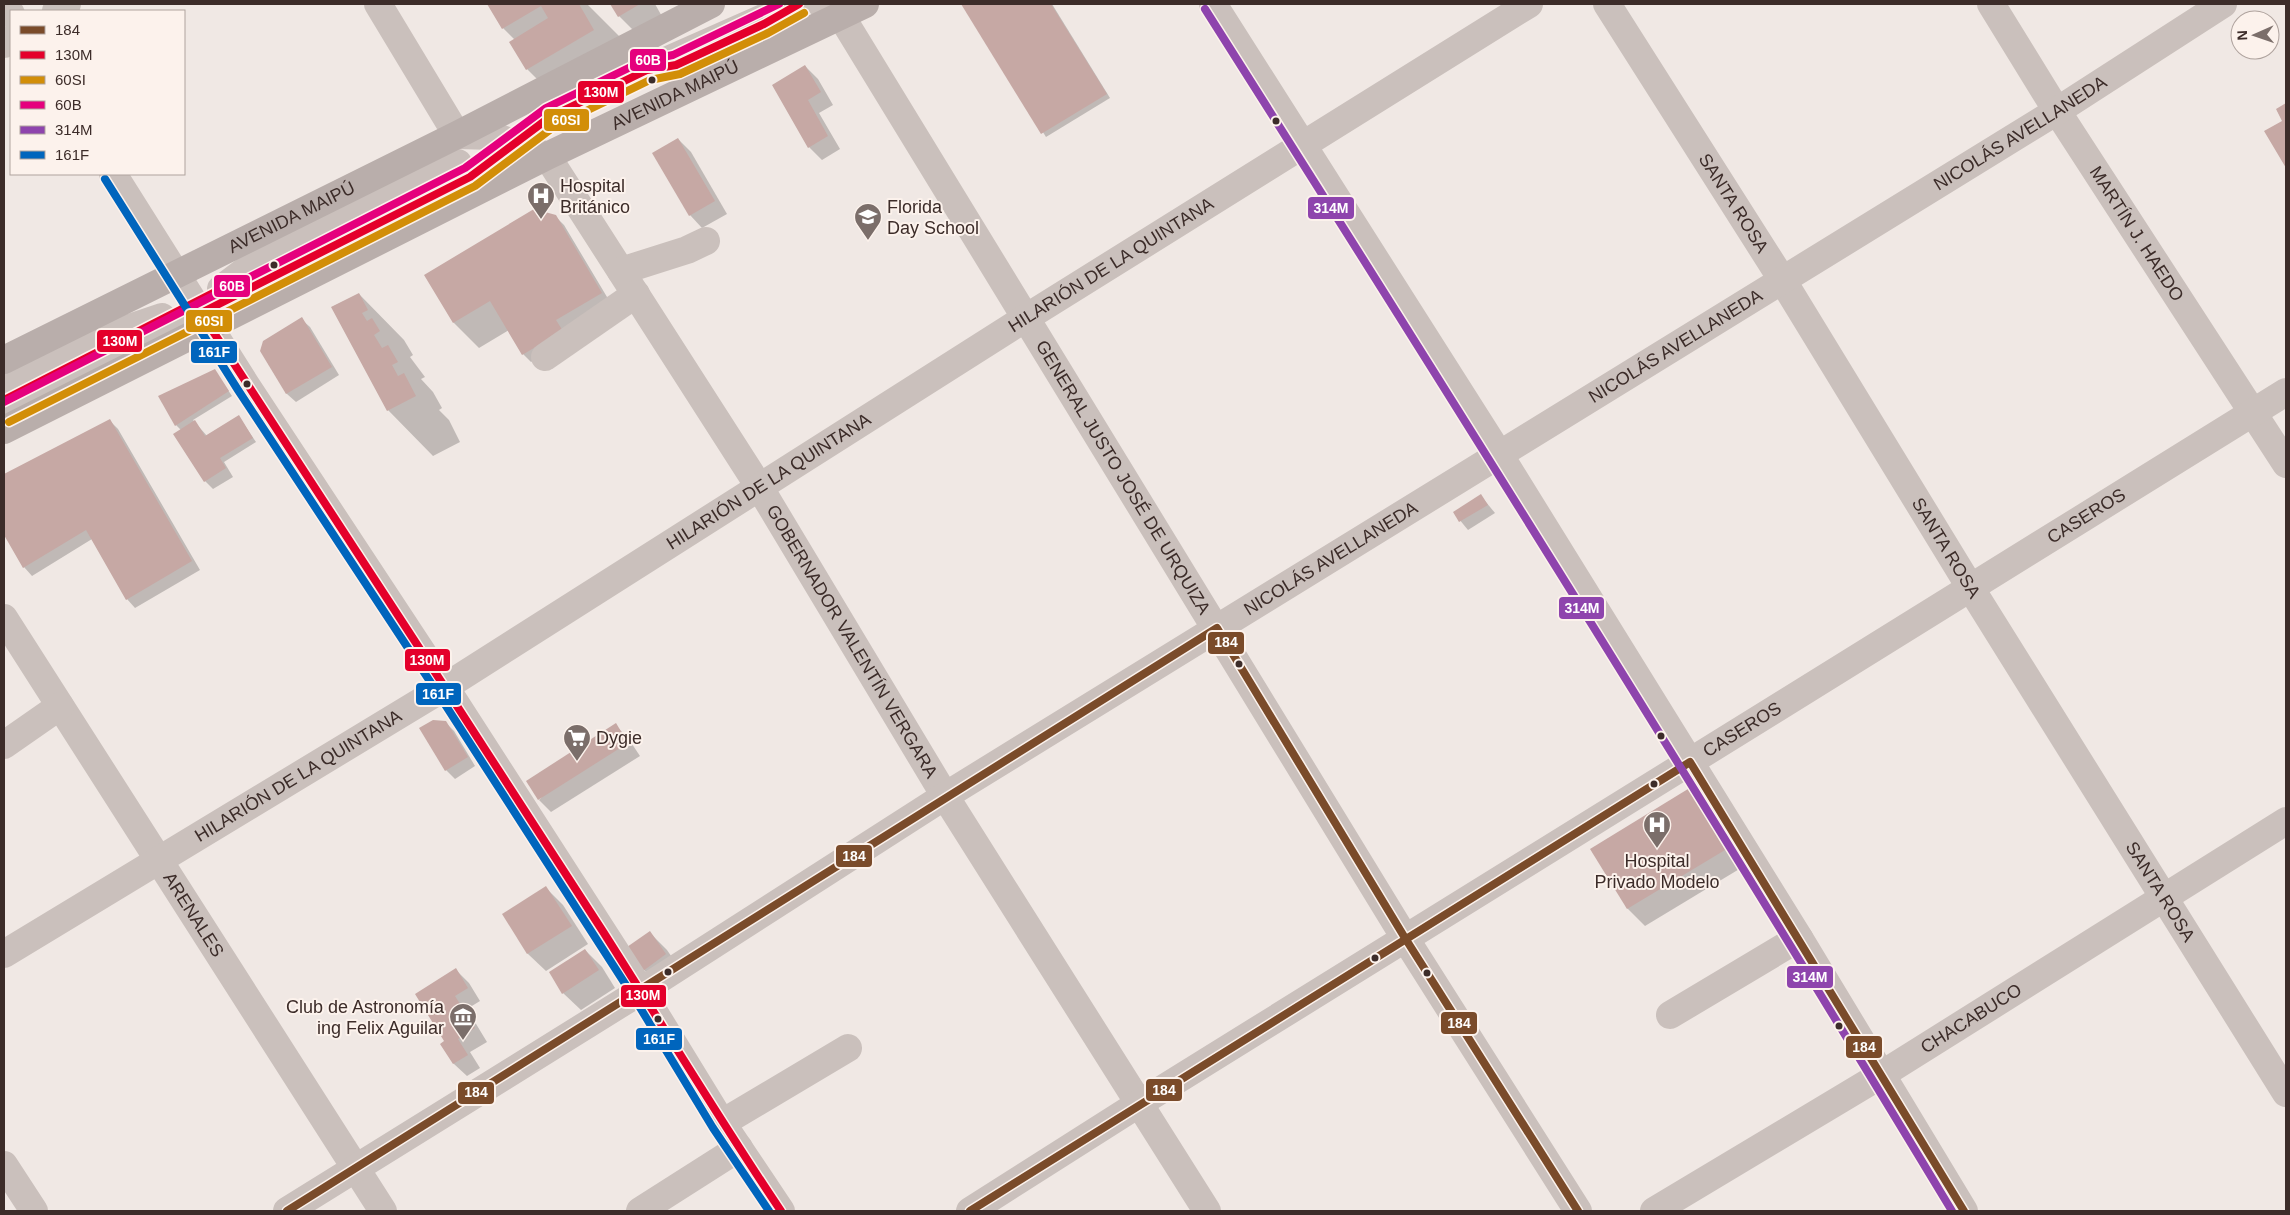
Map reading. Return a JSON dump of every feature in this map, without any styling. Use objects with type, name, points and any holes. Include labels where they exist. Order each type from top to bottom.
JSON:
[{"type":"main road","name":"AVENIDA MAIPÚ","points":[[4,360],[457,135],[711,4]]},
{"type":"main road","name":"AVENIDA MAIPÚ","points":[[4,430],[195,313],[547,156],[831,10],[865,4]]},
{"type":"street","points":[[378,4],[457,135],[505,140],[547,156]]},
{"type":"street","points":[[4,413],[195,313],[470,177],[505,140],[512,123],[763,4]]},
{"type":"street","points":[[4,400],[195,313],[219,290],[350,219],[505,140],[661,68],[764,24],[797,4]]},
{"type":"street","points":[[1213,4],[1499,454],[1799,938],[1964,1211]]},
{"type":"street","name":"HILARIÓN DE LA QUINTANA","points":[[4,954],[445,687],[1024,319],[1529,4]]},
{"type":"street","name":"SANTA ROSA","points":[[1607,4],[1783,281],[1970,587],[2286,1093]]},
{"type":"street","name":"MARTÍN J. HAEDO","points":[[1990,4],[2057,111],[2286,464]]},
{"type":"street","name":"NICOLÁS AVELLANEDA","points":[[287,1211],[641,991],[945,796],[1783,281],[2057,111],[2223,4]]},
{"type":"street","name":"GENERAL JUSTO JOSÉ DE URQUIZA","points":[[831,10],[1216,628],[1405,938],[1578,1211]]},
{"type":"street","name":"GOBERNADOR VALENTÍN VERGARA","points":[[547,156],[760,488],[945,796],[1207,1211]]},
{"type":"street","points":[[114,175],[178,274],[195,313],[445,687],[641,991],[722,1123],[781,1211]]},
{"type":"street","points":[[621,270],[687,250],[706,241]]},
{"type":"street","points":[[545,357],[636,294]]},
{"type":"street","points":[[4,384],[76,346],[195,313]]},
{"type":"street","name":"CASEROS","points":[[970,1211],[1405,938],[2286,392]]},
{"type":"street","name":"ARENALES","points":[[4,618],[383,1211]]},
{"type":"street","points":[[4,745],[60,706]]},
{"type":"street","name":"CHACABUCO","points":[[1654,1211],[1881,1075],[2286,821]]},
{"type":"street","points":[[1670,1015],[1799,938]]},
{"type":"street","points":[[722,1123],[848,1048]]},
{"type":"street","points":[[640,1211],[739,1148]]},
{"type":"street","points":[[4,1165],[34,1211]]},
{"type":"building","points":[[487,4],[579,4],[594,30],[526,70],[509,42],[548,18],[541,6],[502,29]]},
{"type":"building","points":[[610,4],[640,4],[618,17]]},
{"type":"building","points":[[961,4],[1051,4],[1107,94],[1041,134]]},
{"type":"building","points":[[805,65],[821,92],[808,100],[828,136],[808,148],[772,85]]},
{"type":"building","points":[[2286,103],[2286,168],[2264,131],[2282,121],[2276,109]]},
{"type":"building","points":[[678,138],[715,201],[689,216],[652,153]]},
{"type":"building","points":[[534,209],[556,215],[602,293],[556,320],[563,331],[522,355],[490,301],[453,323],[424,275]]},
{"type":"building","points":[[359,293],[368,310],[362,313],[367,321],[372,318],[380,331],[374,335],[382,348],[388,345],[398,362],[392,365],[398,376],[404,373],[416,396],[387,411],[331,307]]},
{"type":"building","points":[[302,317],[332,367],[286,394],[260,351],[263,341]]},
{"type":"building","points":[[215,369],[229,391],[175,426],[158,396]]},
{"type":"building","points":[[239,415],[253,438],[220,458],[226,468],[204,482],[173,434],[195,420],[205,436]]},
{"type":"building","points":[[110,419],[192,561],[126,600],[86,530],[23,568],[4,535],[4,474]]},
{"type":"building","points":[[1481,494],[1488,505],[1459,522],[1453,512]]},
{"type":"building","points":[[433,720],[446,721],[468,757],[445,771],[419,728]]},
{"type":"building","name":"Dygie","points":[[616,723],[628,743],[538,800],[526,781]]},
{"type":"building","name":"Hospital Privado Modelo","points":[[1688,789],[1725,850],[1627,909],[1590,849]]},
{"type":"building","points":[[546,886],[572,926],[527,954],[502,914]]},
{"type":"building","points":[[650,931],[666,954],[643,971],[627,947]]},
{"type":"building","points":[[585,949],[599,970],[562,994],[549,972]]},
{"type":"building","points":[[456,968],[468,988],[455,996],[475,1028],[458,1039],[468,1055],[453,1064],[440,1044],[444,1041],[415,994]]},
{"type":"transit line","name":"60B","points":[[4,402],[465,168],[546,108],[643,61],[673,55],[779,4]]},
{"type":"transit line","name":"130M","points":[[781,1211],[602,930],[201,313],[470,177],[550,117],[647,70],[676,65],[764,24],[799,4]]},
{"type":"transit line","name":"314M","points":[[1205,9],[1582,608],[1952,1211]]},
{"type":"transit line","name":"60SI","points":[[9,422],[475,186],[555,126],[650,80],[680,74],[768,33],[804,13]]},
{"type":"transit line","name":"161F","points":[[105,179],[238,390],[437,692],[633,996],[713,1128],[769,1211]]},
{"type":"transit line","name":"130M","points":[[4,400],[219,290],[234,279]]},
{"type":"transit line","name":"184","points":[[287,1211],[1217,628],[1405,938],[1578,1211]]},
{"type":"transit line","name":"184","points":[[970,1211],[1690,762],[1964,1211]]},
{"type":"place","name":"Hospital Británico","points":[[541,220]]},
{"type":"place","name":"Florida Day School","points":[[868,241]]},
{"type":"place","name":"Dygie","points":[[577,762]]},
{"type":"place","name":"Hospital Privado Modelo","points":[[1657,849]]},
{"type":"place","name":"Club de Astronomía ing Felix Aguilar","points":[[463,1041]]}]
